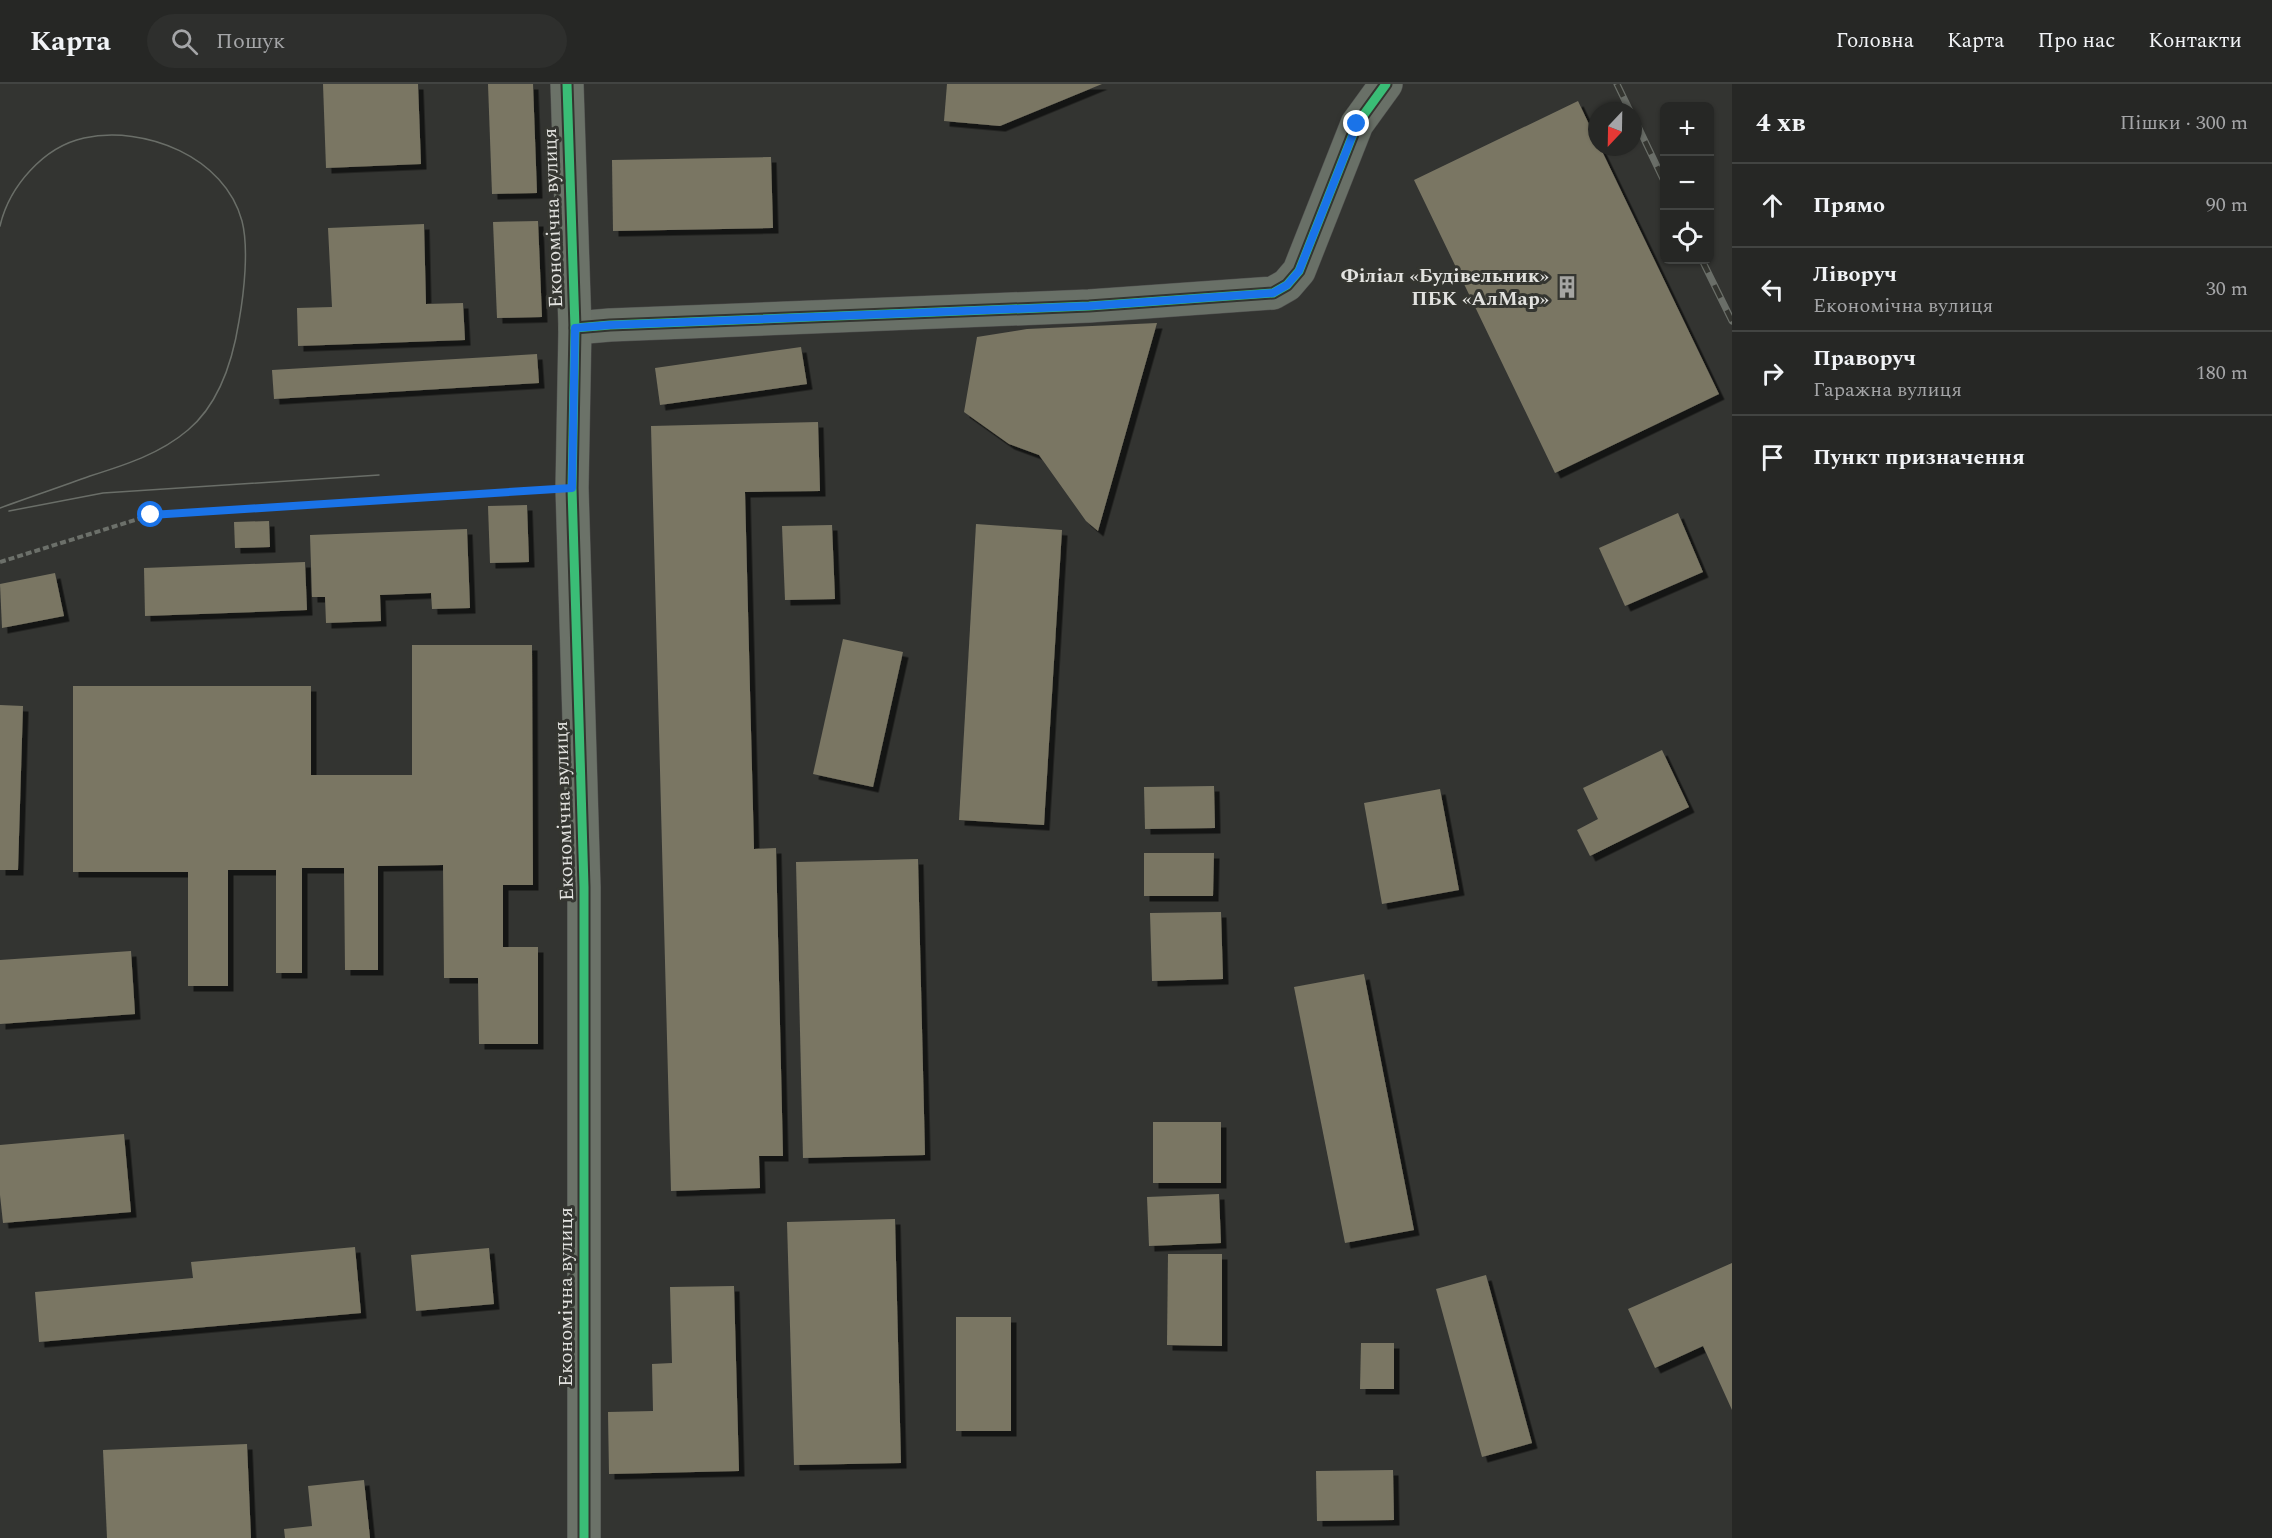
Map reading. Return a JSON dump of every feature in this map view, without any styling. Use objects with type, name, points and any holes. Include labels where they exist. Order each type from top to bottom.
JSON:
[{"type":"street","name":"Економічна вулиця","points":[[567,84],[575,328],[572,488],[584,887],[584,1538]]},
{"type":"street","points":[[575,328],[1089,306],[1273,293],[1287,285],[1299,271],[1357,124],[1386,84]]},
{"type":"path","points":[[0,562],[151,515],[572,488]]},
{"type":"building","points":[[323,84],[418,84],[421,164],[326,168]]},
{"type":"building","points":[[488,84],[533,84],[537,193],[492,194]]},
{"type":"building","points":[[947,84],[1102,84],[1000,126],[944,121]]},
{"type":"building","name":"Філіал «Будівельник» ПБК «АлМар»","points":[[1578,101],[1588,122],[1588,156],[1604,156],[1719,394],[1555,473],[1414,180]]},
{"type":"building","points":[[771,157],[773,228],[613,231],[612,160]]},
{"type":"building","points":[[538,221],[542,317],[497,318],[493,222]]},
{"type":"building","points":[[424,224],[426,304],[463,303],[465,340],[298,346],[297,308],[332,307],[328,228]]},
{"type":"building","points":[[1157,323],[1098,531],[1086,521],[1039,455],[1009,444],[964,412],[977,337],[1027,329]]},
{"type":"building","points":[[801,347],[807,384],[660,405],[655,368]]},
{"type":"building","points":[[537,354],[539,383],[274,399],[272,370]]},
{"type":"building","points":[[818,422],[820,491],[745,492],[754,849],[776,848],[783,1156],[759,1156],[760,1188],[671,1191],[651,426]]},
{"type":"building","points":[[527,505],[529,562],[490,563],[488,506]]},
{"type":"building","points":[[1678,513],[1703,572],[1625,606],[1599,548]]},
{"type":"building","points":[[269,521],[270,547],[235,548],[234,522]]},
{"type":"building","points":[[976,524],[1062,530],[1044,825],[959,820]]},
{"type":"building","points":[[832,525],[835,599],[785,600],[782,526]]},
{"type":"building","points":[[467,529],[470,608],[432,609],[431,593],[380,595],[381,621],[326,623],[325,597],[312,597],[310,535]]},
{"type":"building","points":[[305,562],[307,610],[145,616],[144,568]]},
{"type":"building","points":[[55,573],[64,616],[2,628],[0,584]]},
{"type":"building","points":[[843,639],[903,652],[873,787],[813,774]]},
{"type":"building","points":[[412,645],[532,645],[533,885],[503,885],[503,947],[538,947],[538,1044],[479,1044],[478,978],[444,978],[443,865],[378,866],[378,970],[345,970],[344,868],[302,868],[302,973],[276,973],[276,870],[228,870],[228,986],[188,986],[188,872],[73,872],[73,686],[311,686],[311,775],[412,775]]},
{"type":"building","points":[[0,705],[23,706],[18,870],[0,870]]},
{"type":"building","points":[[1662,750],[1689,807],[1590,856],[1577,830],[1598,819],[1583,788]]},
{"type":"building","points":[[1214,786],[1215,828],[1145,829],[1144,787]]},
{"type":"building","points":[[1440,789],[1459,890],[1382,904],[1364,803]]},
{"type":"building","points":[[1144,853],[1214,853],[1213,896],[1144,896]]},
{"type":"building","points":[[918,859],[925,1155],[803,1158],[796,862]]},
{"type":"building","points":[[1221,912],[1223,979],[1152,981],[1150,913]]},
{"type":"building","points":[[131,951],[135,1014],[0,1024],[0,960]]},
{"type":"building","points":[[1364,974],[1414,1230],[1345,1243],[1294,987]]},
{"type":"building","points":[[1153,1122],[1221,1122],[1221,1183],[1153,1183]]},
{"type":"building","points":[[124,1134],[131,1212],[3,1223],[0,1195],[0,1145]]},
{"type":"building","points":[[1219,1194],[1221,1243],[1149,1246],[1147,1197]]},
{"type":"building","points":[[895,1219],[901,1463],[794,1465],[787,1222]]},
{"type":"building","points":[[355,1247],[361,1313],[39,1342],[35,1292],[193,1278],[191,1262]]},
{"type":"building","points":[[489,1248],[494,1304],[416,1311],[411,1255]]},
{"type":"building","points":[[1168,1254],[1222,1254],[1222,1346],[1167,1345]]},
{"type":"building","points":[[1732,1263],[1732,1410],[1703,1346],[1655,1368],[1628,1309]]},
{"type":"building","points":[[1486,1275],[1532,1443],[1482,1457],[1436,1289]]},
{"type":"building","points":[[734,1286],[739,1471],[609,1474],[608,1412],[653,1411],[652,1364],[672,1363],[670,1287]]},
{"type":"building","points":[[956,1317],[1011,1317],[1011,1431],[956,1431]]},
{"type":"building","points":[[1361,1343],[1394,1343],[1394,1389],[1360,1389]]},
{"type":"building","points":[[247,1444],[251,1538],[107,1538],[103,1450]]},
{"type":"building","points":[[1393,1470],[1394,1520],[1317,1521],[1316,1471]]},
{"type":"building","points":[[364,1480],[370,1538],[285,1538],[284,1529],[312,1526],[308,1486]]},
{"type":"tram line","points":[[0,226],[11,197],[20,183],[30,171],[55,150],[84,138],[108,135],[132,136],[180,151],[201,163],[219,179],[233,199],[242,221],[245,257],[243,297],[233,350],[223,380],[199,419],[166,446],[142,458],[0,508]]},
{"type":"tram line","points":[[9,511],[103,493],[379,475]]},
{"type":"railway","points":[[1617,84],[1626,102]]},
{"type":"railway","points":[[1642,135],[1660,173]]},
{"type":"railway","points":[[1704,264],[1732,321]]},
{"type":"cycle path","points":[[567,84],[575,328],[572,488],[584,887],[584,1538]]},
{"type":"cycle path","points":[[575,328],[1089,306],[1273,293],[1287,285],[1299,271],[1357,124],[1386,84]]},
{"type":"place","name":"Філіал «Будівельник» ПБК «АлМар»","points":[[1567,287]]},
{"type":"route","points":[[151,515],[572,488],[575,328],[1089,306],[1273,293],[1287,285],[1299,271],[1357,124]]}]
